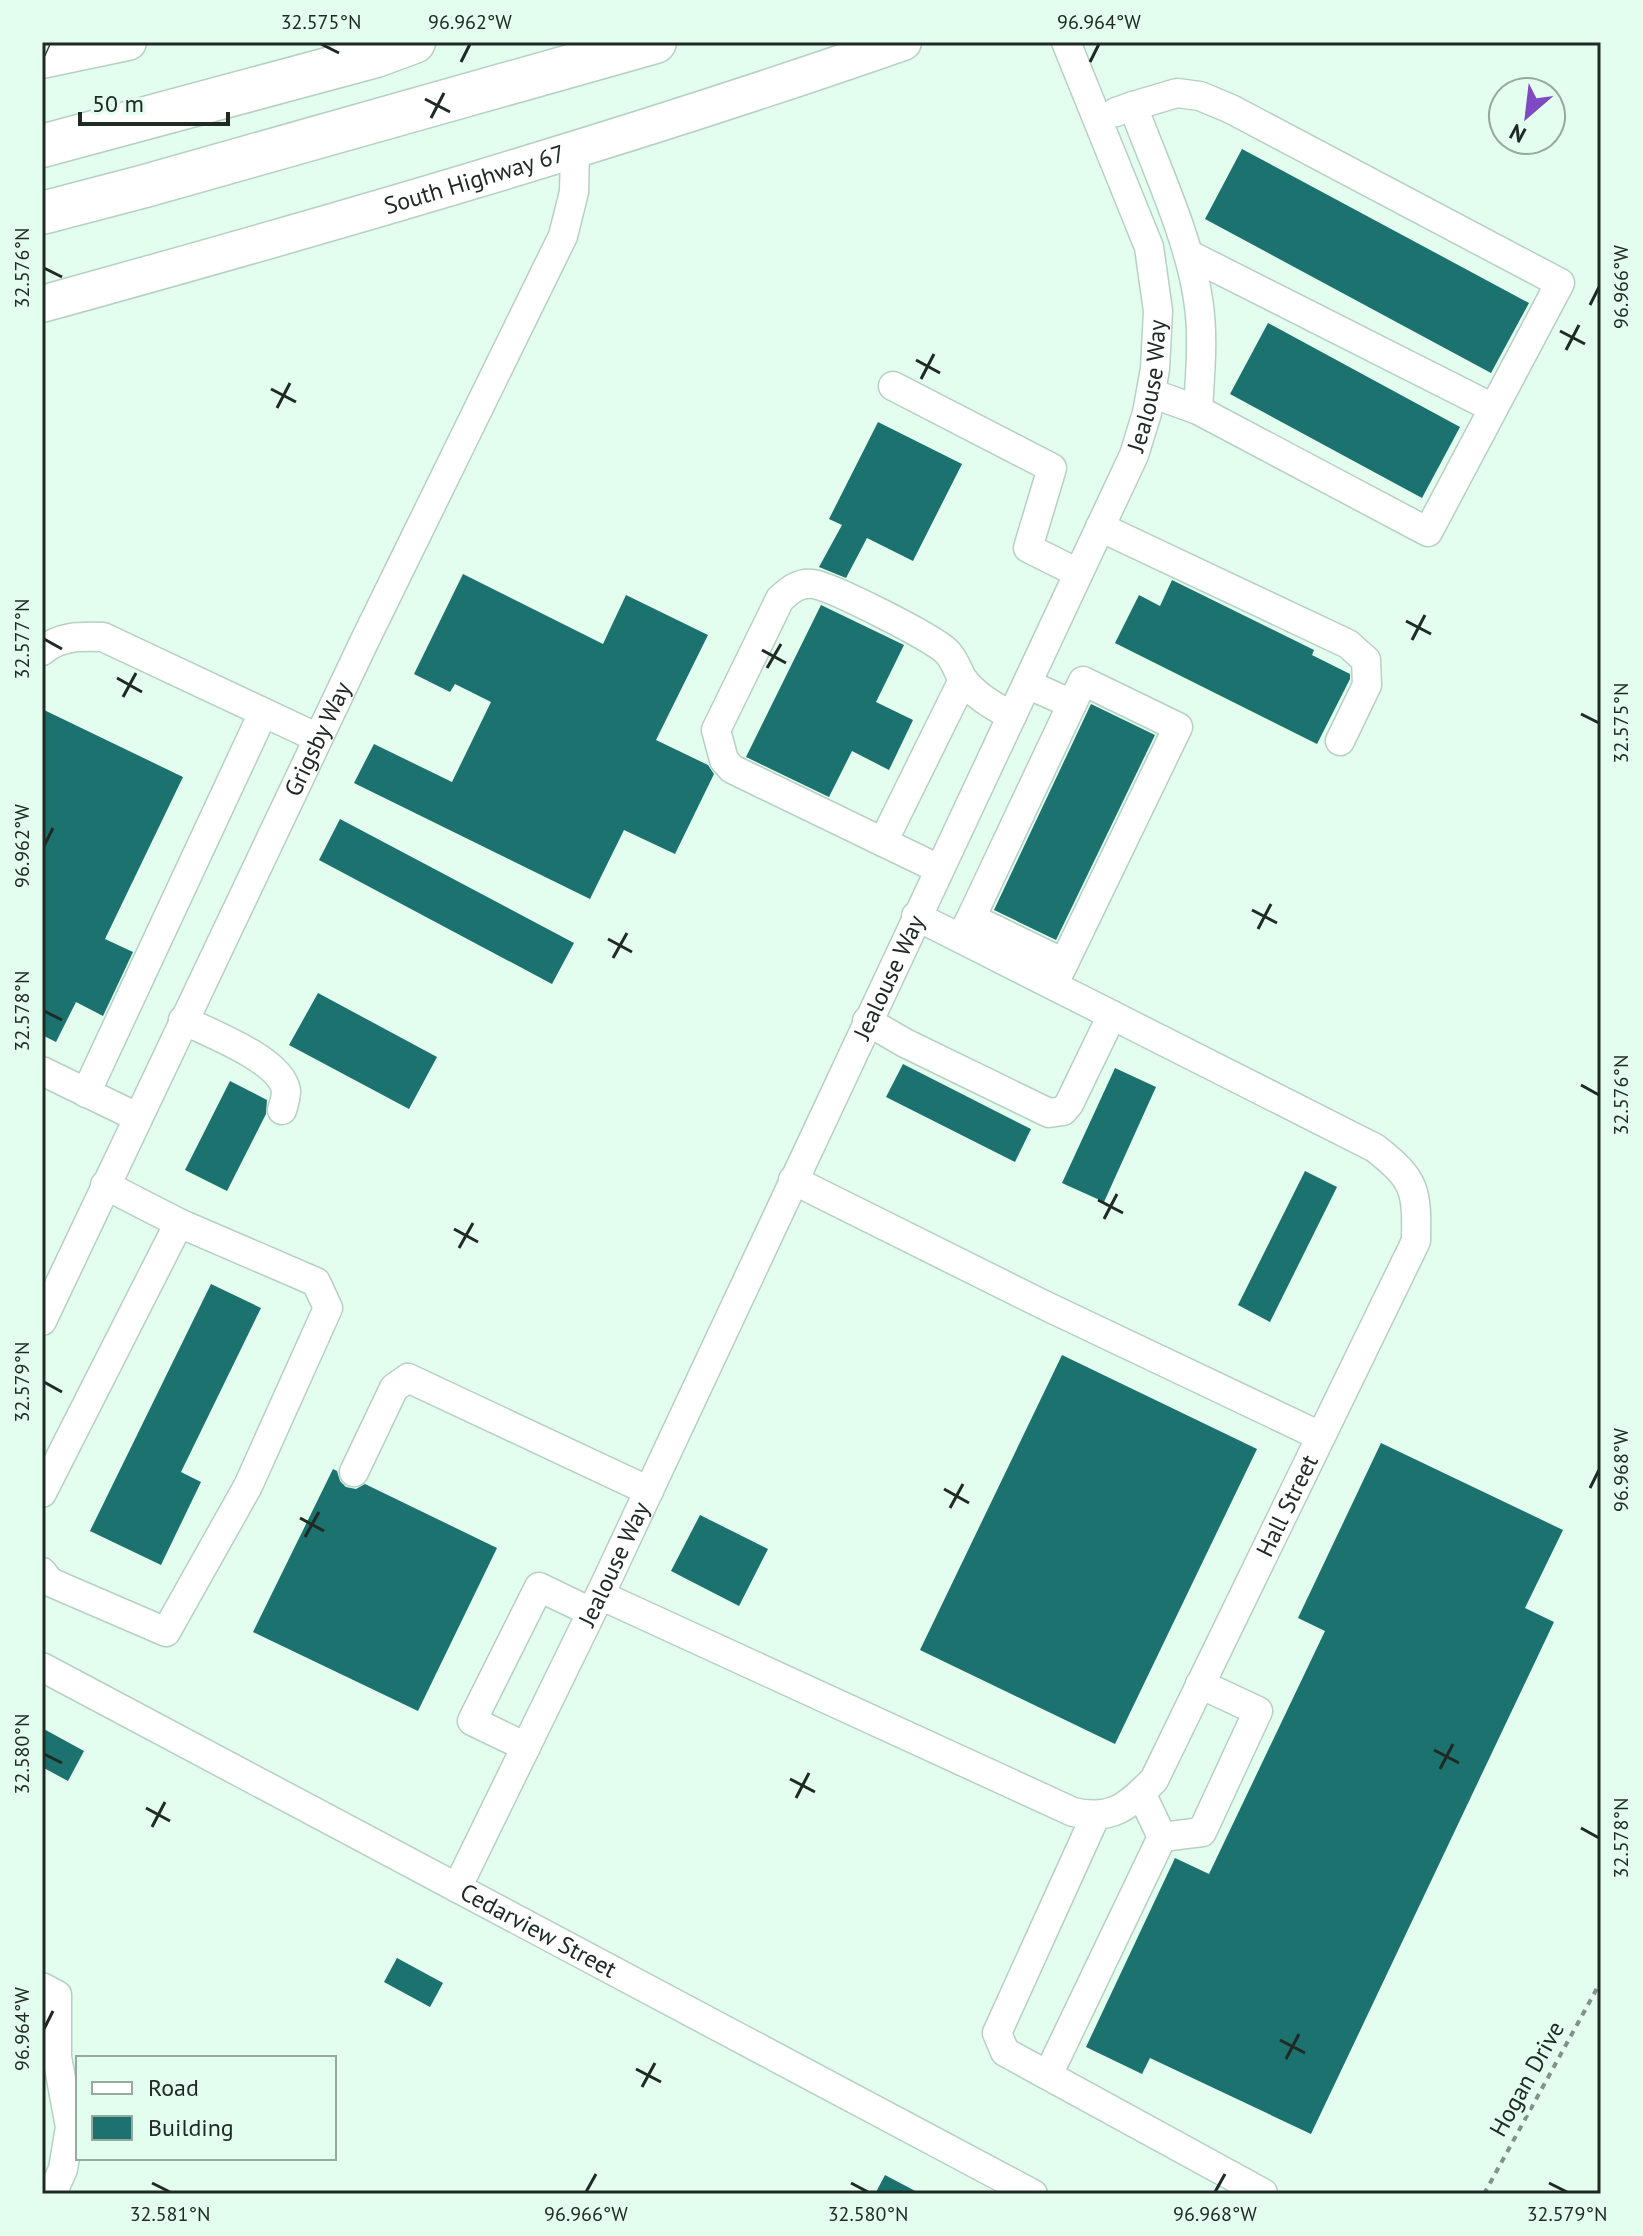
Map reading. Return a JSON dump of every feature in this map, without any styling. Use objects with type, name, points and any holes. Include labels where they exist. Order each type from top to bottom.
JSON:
[{"type":"highway","points":[[54,140],[376,56],[414,42]]},
{"type":"highway","points":[[42,213],[655,42]]},
{"type":"main road","points":[[42,60],[128,42]]},
{"type":"main road","name":"South Highway 67","points":[[42,304],[575,152],[903,42]]},
{"type":"street","name":"Jealouse Way","points":[[457,1888],[596,1604],[1134,455],[1151,393],[1158,311],[1149,247],[1066,42]]},
{"type":"street","points":[[1097,119],[1177,93],[1200,96],[1231,109],[1560,283],[1428,532],[1198,410],[1151,393]]},
{"type":"street","points":[[1133,106],[1188,254],[1198,299],[1201,354],[1198,410]]},
{"type":"street","name":"Grigsby Way","points":[[42,1321],[318,738],[563,236],[574,192],[575,152]]},
{"type":"street","points":[[1188,254],[1493,408]]},
{"type":"street","points":[[893,386],[1052,468],[1028,548],[1078,573]]},
{"type":"street","points":[[1100,527],[1348,644],[1366,660],[1367,685],[1340,741]]},
{"type":"street","points":[[939,869],[732,769],[724,760],[716,730],[780,599],[794,587],[810,583],[830,588],[933,641],[949,653],[963,680],[978,695],[1012,716]]},
{"type":"street","points":[[42,651],[73,636],[103,637],[318,738]]},
{"type":"street","points":[[883,842],[963,680]]},
{"type":"street","points":[[966,929],[1083,681],[1178,727],[1058,974]]},
{"type":"street","points":[[1027,684],[1072,704]]},
{"type":"street","points":[[86,1093],[263,713]]},
{"type":"street","name":"Hall Street","points":[[916,916],[966,929],[1058,974],[1112,1015],[1375,1148],[1403,1170],[1417,1202],[1416,1241],[1154,1780],[1127,1807],[1095,1817]]},
{"type":"street","points":[[867,1021],[905,1043],[1049,1113],[1063,1111],[1069,1104],[1112,1015]]},
{"type":"street","points":[[183,1020],[267,1064],[280,1076],[286,1090],[282,1110]]},
{"type":"street","points":[[42,1071],[137,1117]]},
{"type":"street","points":[[793,1180],[1042,1304],[1320,1436]]},
{"type":"street","points":[[42,1572],[50,1582],[166,1632],[248,1486],[328,1308],[316,1282],[179,1223],[105,1185]]},
{"type":"street","points":[[42,1493],[179,1223]]},
{"type":"street","points":[[354,1472],[394,1388],[408,1378],[649,1491]]},
{"type":"street","points":[[526,1747],[472,1721],[539,1587],[596,1604],[1073,1812],[1095,1817],[997,2033],[1005,2052],[1263,2193]]},
{"type":"street","name":"Cedarview Street","points":[[42,1667],[1033,2194]]},
{"type":"street","points":[[1162,1837],[1202,1832],[1258,1711],[1200,1684]]},
{"type":"street","points":[[1141,1793],[1162,1837]]},
{"type":"street","points":[[1048,2075],[1162,1837]]},
{"type":"street","points":[[49,1991],[70,2127],[63,2169],[52,2194]]},
{"type":"path","name":"Hogan Drive","points":[[1484,2194],[1601,1981]]},
{"type":"building","points":[[1242,149],[1529,303],[1491,373],[1205,219]]},
{"type":"building","points":[[1268,323],[1460,427],[1422,498],[1230,394]]},
{"type":"building","points":[[878,422],[962,464],[913,561],[867,538],[846,578],[819,567],[842,525],[829,519]]},
{"type":"building","points":[[463,574],[603,644],[626,595],[708,635],[656,740],[708,765],[714,774],[675,854],[624,830],[590,899],[354,783],[374,744],[452,782],[491,702],[455,684],[450,692],[414,674]]},
{"type":"building","points":[[1172,580],[1314,650],[1312,655],[1350,674],[1317,744],[1115,643],[1139,595],[1160,606]]},
{"type":"building","points":[[821,605],[904,645],[876,702],[913,720],[889,770],[852,751],[829,797],[746,757]]},
{"type":"building","points":[[1091,704],[1155,735],[1056,940],[994,910]]},
{"type":"building","points":[[42,709],[183,777],[105,939],[133,952],[103,1016],[76,1002],[56,1042],[42,1035]]},
{"type":"building","points":[[340,819],[574,943],[552,984],[319,860]]},
{"type":"building","points":[[318,993],[437,1057],[409,1109],[289,1045]]},
{"type":"building","points":[[903,1064],[1031,1129],[1015,1162],[886,1097]]},
{"type":"building","points":[[1115,1068],[1156,1087],[1104,1202],[1062,1183]]},
{"type":"building","points":[[230,1081],[267,1100],[266,1114],[227,1191],[185,1170]]},
{"type":"building","points":[[1305,1171],[1337,1187],[1270,1322],[1238,1305]]},
{"type":"building","points":[[211,1284],[261,1308],[181,1472],[201,1482],[161,1565],[90,1531]]},
{"type":"building","points":[[1062,1355],[1257,1449],[1115,1744],[920,1650]]},
{"type":"building","points":[[1381,1443],[1563,1530],[1525,1608],[1554,1622],[1311,2134],[1150,2058],[1142,2074],[1086,2047],[1175,1858],[1209,1874],[1325,1631],[1298,1618]]},
{"type":"building","points":[[333,1469],[346,1487],[356,1489],[365,1484],[497,1548],[418,1711],[253,1632]]},
{"type":"building","points":[[700,1515],[768,1549],[739,1606],[671,1571]]},
{"type":"building","points":[[42,1728],[84,1751],[68,1781],[42,1767]]},
{"type":"building","points":[[397,1958],[443,1983],[430,2007],[384,1982]]},
{"type":"building","points":[[885,2175],[921,2194],[875,2194]]},
{"type":"railway","points":[[42,53],[47,42]]}]
